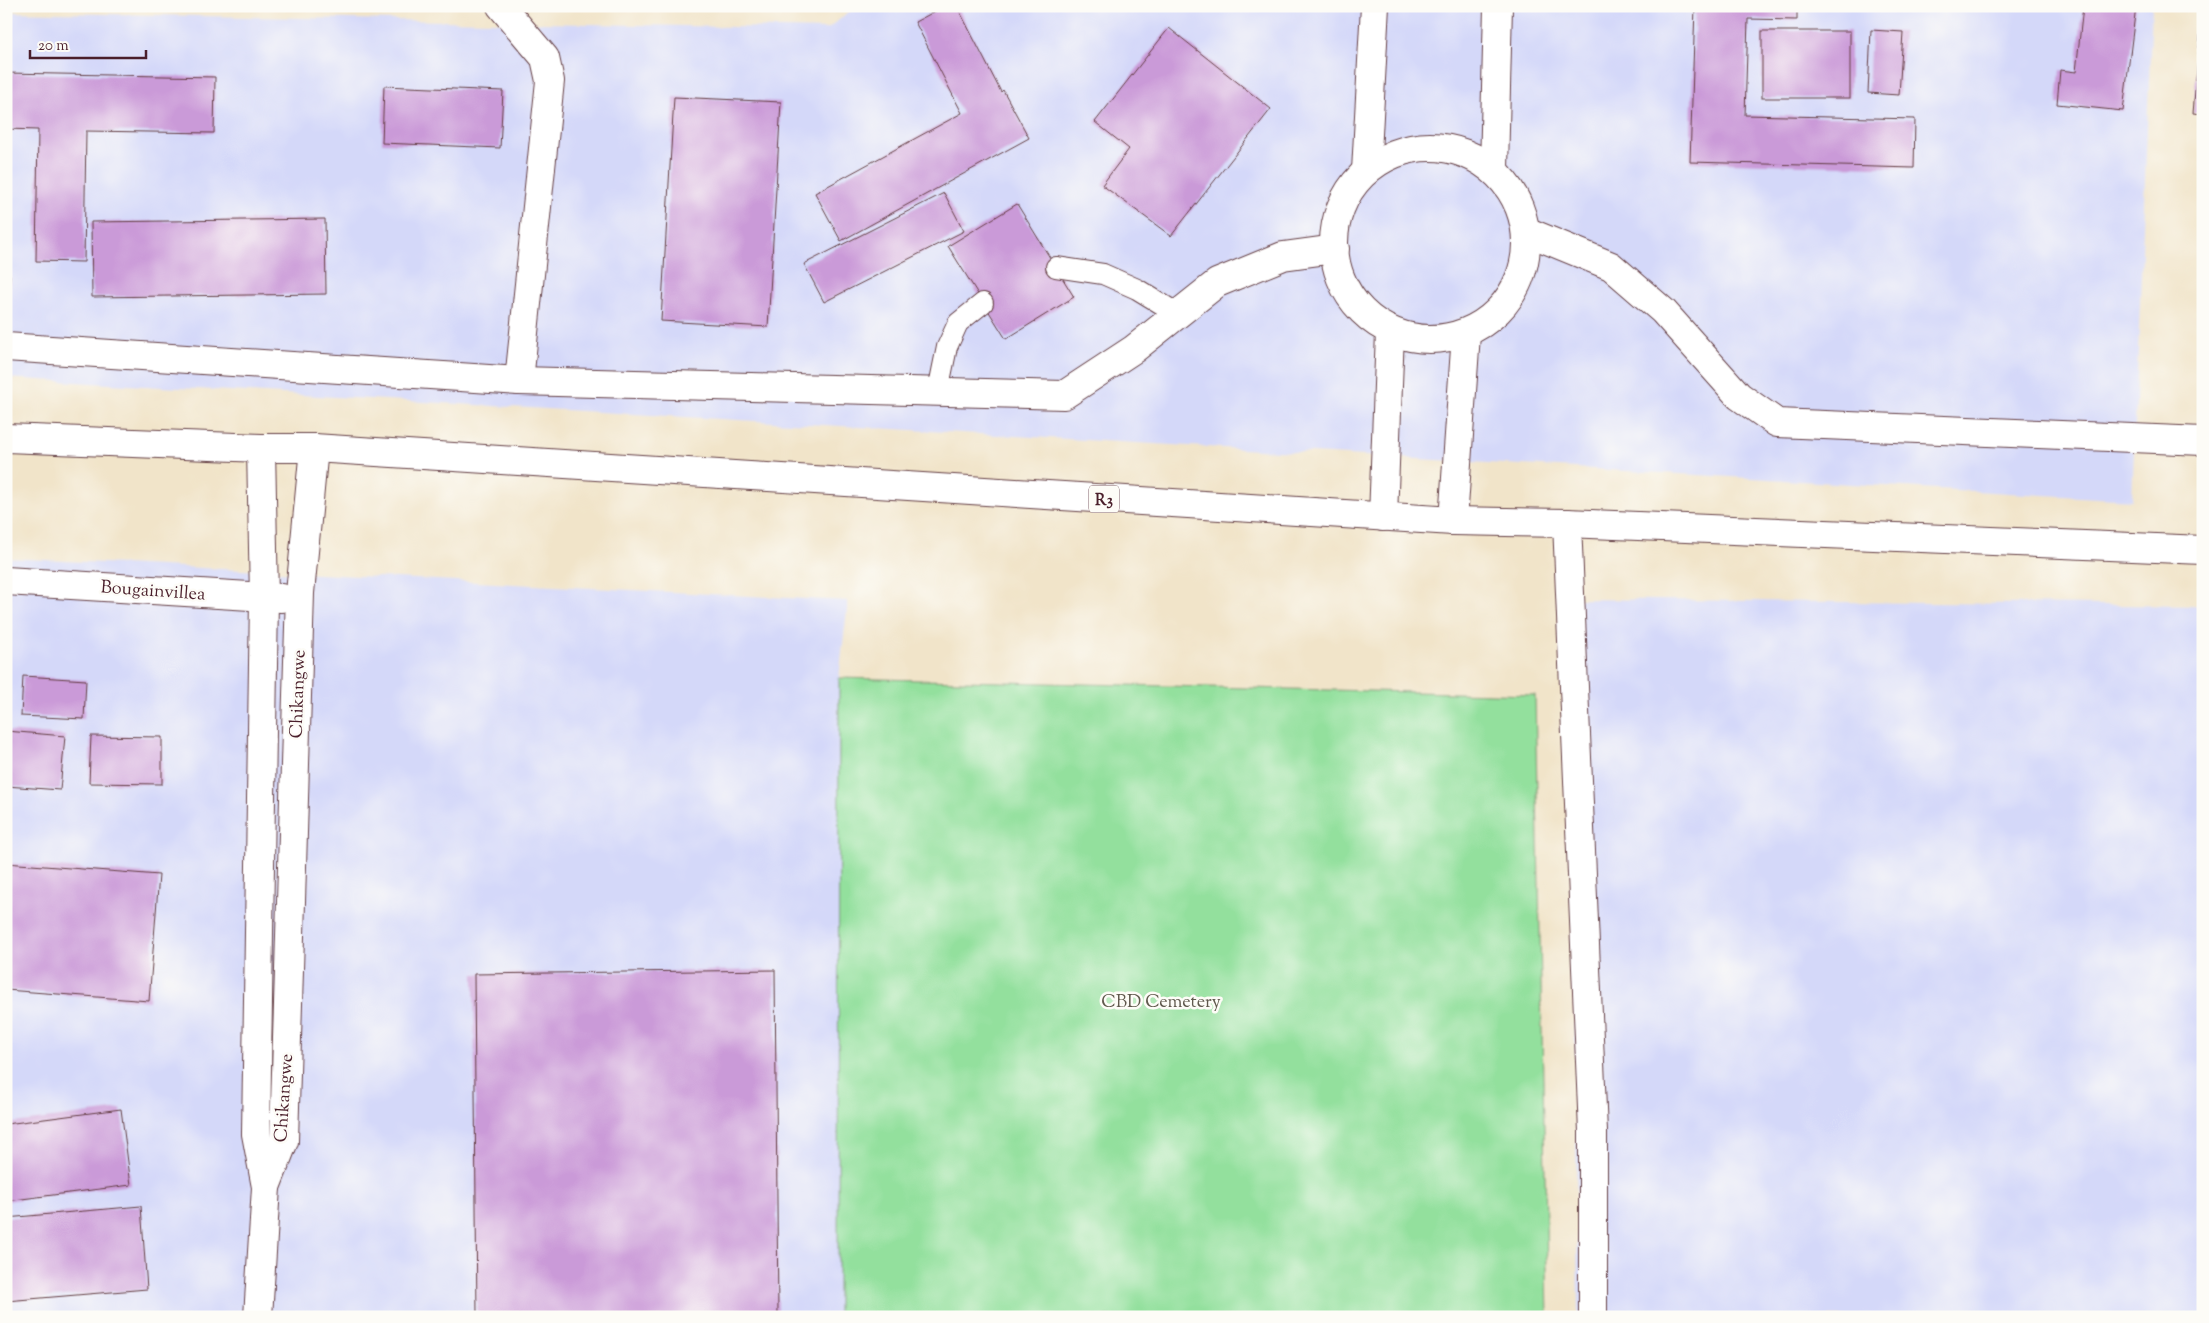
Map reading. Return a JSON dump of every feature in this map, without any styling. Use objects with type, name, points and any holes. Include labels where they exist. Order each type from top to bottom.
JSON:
[{"type":"main road","points":[[501,6],[545,58],[550,81],[519,381]]},
{"type":"main road","points":[[1366,171],[1376,6]]},
{"type":"main road","points":[[1494,169],[1498,6]]},
{"type":"main road","points":[[1407,149],[1452,149],[1494,169],[1517,197],[1528,232],[1514,294],[1466,334],[1428,341],[1390,332],[1357,308],[1338,272],[1336,249],[1338,209],[1366,171],[1407,149]]},
{"type":"main road","points":[[1528,232],[1611,266],[1663,311],[1739,396],[1777,423],[2203,441]]},
{"type":"main road","points":[[6,347],[519,381],[1064,394],[1134,349],[1218,283],[1283,256],[1336,249]]},
{"type":"main road","points":[[1383,517],[1390,332]]},
{"type":"main road","points":[[1453,521],[1466,334]]},
{"type":"main road","name":"R3","points":[[6,438],[261,448],[314,448],[1453,521],[1567,523],[2203,550]]},
{"type":"main road","name":"Chikangwe","points":[[261,448],[264,598],[256,1134],[266,1187]]},
{"type":"main road","name":"Chikangwe","points":[[266,1187],[284,1141],[300,599],[314,448]]},
{"type":"main road","points":[[1567,523],[1593,1132],[1593,1317]]},
{"type":"main road","name":"Bougainvillea","points":[[6,581],[300,599]]},
{"type":"main road","points":[[258,1317],[266,1187]]},
{"type":"lane","points":[[1056,267],[1103,274],[1137,289],[1178,314]]},
{"type":"lane","points":[[938,391],[947,347],[958,323],[983,303]]},
{"type":"shaded area","points":[[856,6],[2152,6],[2132,500],[6,378],[6,12],[828,29]]},
{"type":"shaded area","points":[[6,558],[848,601],[839,678],[838,1317],[6,1317]]},
{"type":"shaded area","points":[[1570,599],[2203,606],[2203,1317],[1578,1317]]},
{"type":"green space","name":"CBD Cemetery","points":[[839,678],[1535,695],[1548,1317],[838,1317]]},
{"type":"building","points":[[945,6],[957,6],[1001,92],[1003,90],[1029,138],[841,241],[815,193],[962,113],[915,22]]},
{"type":"building","points":[[1695,6],[1797,6],[1797,20],[1748,19],[1745,115],[1915,119],[1914,168],[1690,162]]},
{"type":"building","points":[[2083,6],[2136,6],[2123,111],[2057,104],[2060,70],[2076,72]]},
{"type":"building","points":[[1169,28],[1271,109],[1171,236],[1102,185],[1129,149],[1095,122]]},
{"type":"building","points":[[1871,30],[1903,32],[1899,95],[1868,93]]},
{"type":"building","points":[[1762,31],[1850,31],[1850,98],[1762,98]]},
{"type":"building","points":[[2200,35],[2203,35],[2203,114],[2193,113]]},
{"type":"building","points":[[6,73],[215,77],[214,133],[86,131],[84,262],[36,261],[38,130],[6,129]]},
{"type":"building","points":[[384,86],[503,91],[500,148],[382,143]]},
{"type":"building","points":[[674,97],[781,102],[768,327],[661,321]]},
{"type":"building","points":[[944,193],[964,231],[824,302],[804,264]]},
{"type":"building","points":[[1017,204],[1074,297],[1006,339],[948,246]]},
{"type":"building","points":[[325,219],[326,294],[92,297],[91,222]]},
{"type":"building","points":[[6,275],[10,275],[8,306],[6,306]]},
{"type":"building","points":[[23,676],[86,680],[84,719],[21,716]]},
{"type":"building","points":[[6,731],[65,736],[60,790],[6,786]]},
{"type":"building","points":[[91,736],[162,737],[162,784],[89,783]]},
{"type":"building","points":[[6,863],[159,875],[149,1001],[6,990]]},
{"type":"building","points":[[775,970],[778,1317],[477,1317],[474,974]]},
{"type":"building","points":[[121,1109],[131,1185],[6,1201],[6,1124]]},
{"type":"building","points":[[141,1206],[147,1289],[6,1301],[6,1218]]}]
